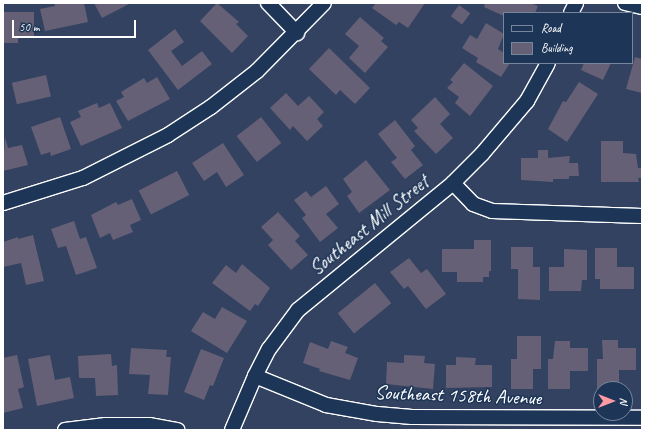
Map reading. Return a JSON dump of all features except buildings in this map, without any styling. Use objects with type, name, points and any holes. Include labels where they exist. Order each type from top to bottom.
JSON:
[{"type":"street","points":[[268,3],[297,33]]},
{"type":"street","points":[[3,203],[83,178],[168,135],[234,90],[297,33],[324,3]]},
{"type":"street","points":[[572,12],[576,3]]},
{"type":"street","points":[[625,3],[642,7]]},
{"type":"street","name":"Southeast Mill Street","points":[[232,430],[255,376],[269,349],[298,310],[453,183],[510,122],[527,101],[547,64]]},
{"type":"street","points":[[453,183],[473,204],[492,211],[642,216]]},
{"type":"street","name":"Southeast 158th Avenue","points":[[255,376],[326,405],[377,414],[412,417],[642,418]]},
{"type":"street","points":[[65,430],[106,425],[149,425],[178,430]]}]
